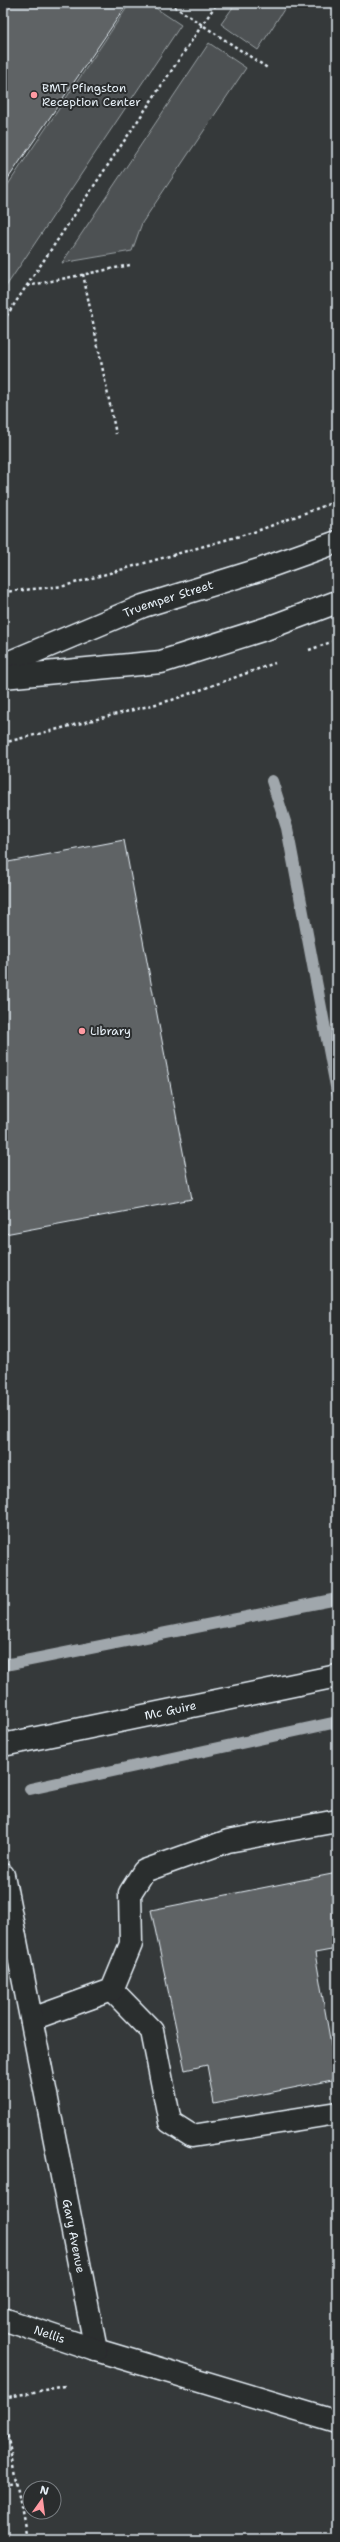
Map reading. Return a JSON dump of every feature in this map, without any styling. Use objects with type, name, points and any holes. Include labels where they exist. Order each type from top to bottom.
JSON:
[{"type":"street","name":"Truemper Street","points":[[3,665],[143,606],[337,542]]},
{"type":"street","points":[[3,678],[161,662],[268,628],[337,602]]},
{"type":"street","name":"Mc Guire","points":[[3,1745],[337,1676]]},
{"type":"street","points":[[32,2019],[112,1990],[131,1944],[130,1893],[144,1871],[228,1841],[337,1821]]},
{"type":"street","name":"Gary Avenue","points":[[3,1875],[96,2350]]},
{"type":"street","points":[[112,1990],[152,2031],[170,2122],[192,2136],[337,2112]]},
{"type":"street","name":"Nellis","points":[[3,2319],[96,2350]]},
{"type":"street","points":[[96,2350],[337,2422]]},
{"type":"path","points":[[169,3],[202,26],[270,69]]},
{"type":"path","points":[[3,321],[217,3]]},
{"type":"path","points":[[27,286],[130,265]]},
{"type":"path","points":[[83,274],[116,434]]},
{"type":"path","points":[[3,592],[64,586],[257,531],[337,501]]},
{"type":"path","points":[[3,2398],[65,2386]]},
{"type":"path","points":[[3,2412],[27,2539]]},
{"type":"path","points":[[3,2484],[16,2482]]},
{"type":"shaded area","points":[[130,3],[148,3],[181,25],[3,291],[3,192]]},
{"type":"shaded area","points":[[236,3],[288,3],[258,50],[221,24]]},
{"type":"shaded area","points":[[209,43],[246,68],[142,223],[132,251],[62,263]]},
{"type":"building","name":"BMT Pfingston Reception Center","points":[[3,3],[128,3],[3,186]]},
{"type":"building","name":"Library","points":[[124,840],[192,1199],[5,1234],[3,1224],[3,863]]},
{"type":"building","points":[[337,1873],[337,1949],[315,1953],[337,2079],[214,2104],[207,2065],[185,2070],[151,1910]]},
{"type":"building","points":[[3,2513],[7,2539],[3,2539]]},
{"type":"waterway","points":[[272,781],[287,828],[337,1092]]},
{"type":"waterway","points":[[5,1665],[337,1599]]},
{"type":"waterway","points":[[30,1789],[337,1722]]},
{"type":"place","name":"BMT Pfingston Reception Center","points":[[34,95]]},
{"type":"place","name":"Library","points":[[82,1031]]}]
